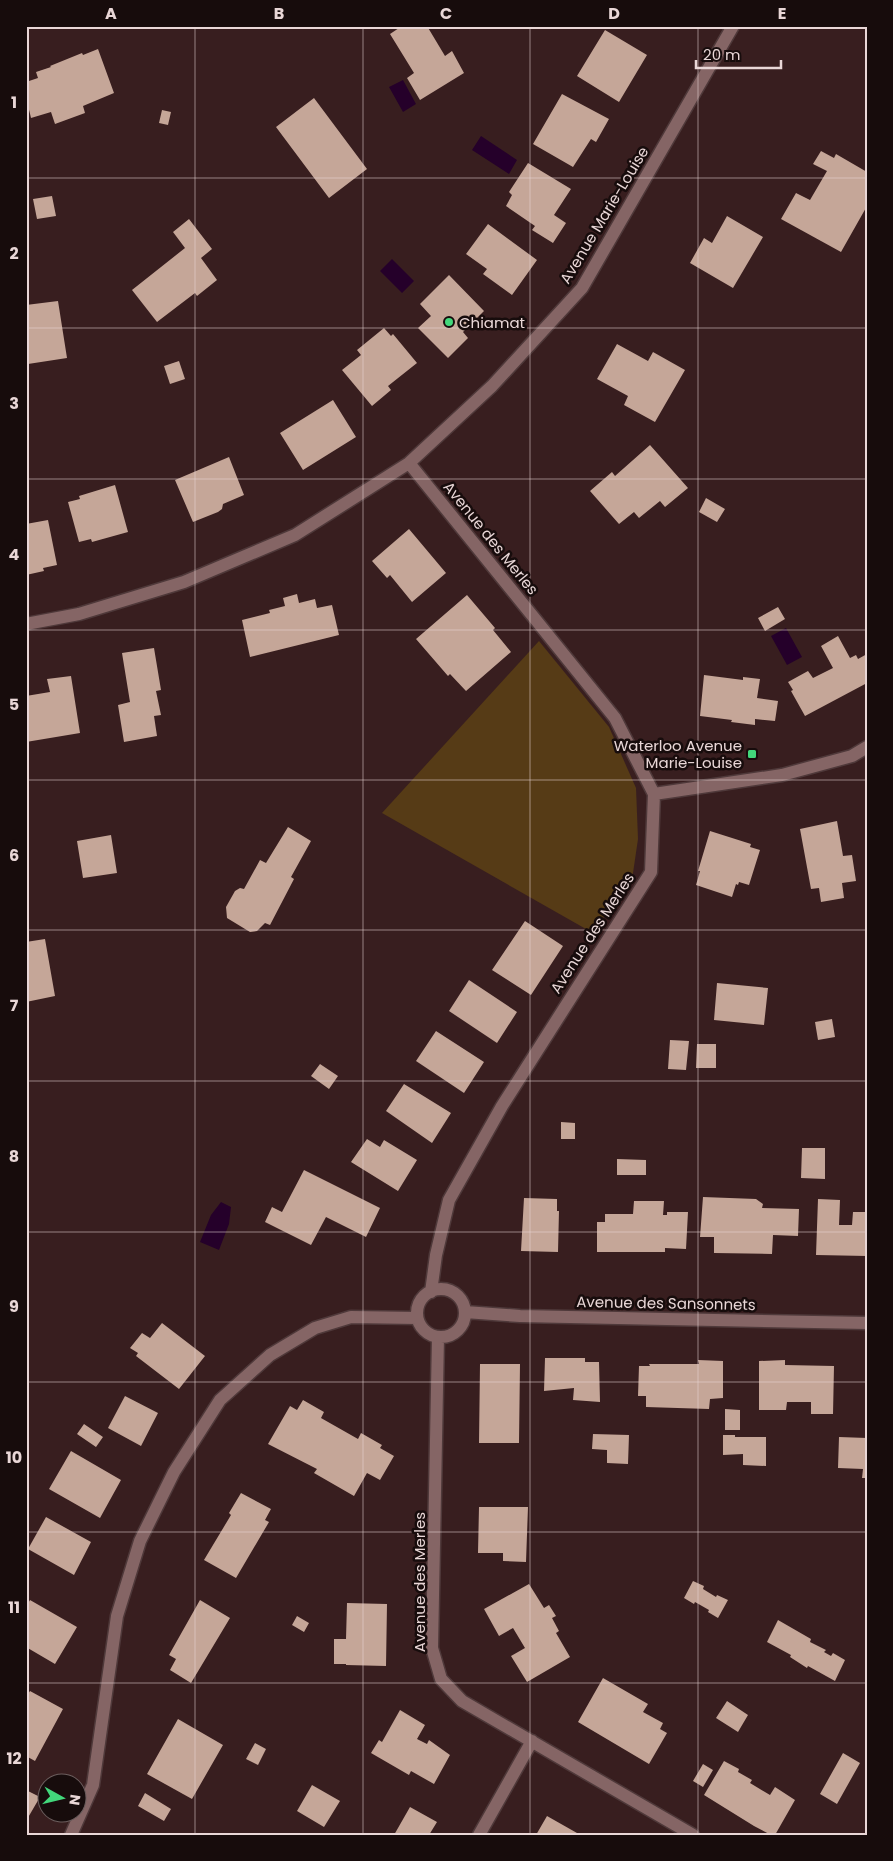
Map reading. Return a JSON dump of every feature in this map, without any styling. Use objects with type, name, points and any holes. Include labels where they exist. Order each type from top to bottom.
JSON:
[{"type":"street","name":"Avenue Marie-Louise","points":[[26,624],[79,614],[184,582],[295,535],[409,463],[492,386],[582,288],[733,26]]},
{"type":"street","name":"Avenue des Merles","points":[[409,463],[615,718],[654,794],[651,872],[502,1106],[449,1200],[436,1255],[431,1292]]},
{"type":"street","points":[[654,794],[782,776],[852,756],[867,747]]},
{"type":"street","points":[[446,1290],[459,1298],[465,1312],[460,1328],[446,1337],[438,1337],[425,1331],[418,1318],[420,1302],[431,1292],[446,1290]]},
{"type":"street","name":"Avenue des Sansonnets","points":[[465,1312],[520,1316],[867,1323]]},
{"type":"street","points":[[71,1835],[93,1785],[117,1616],[140,1541],[174,1472],[220,1400],[270,1355],[315,1328],[351,1317],[418,1318]]},
{"type":"street","name":"Avenue des Merles","points":[[438,1337],[432,1648],[441,1679],[462,1701],[693,1835]]},
{"type":"street","points":[[479,1835],[532,1741]]},
{"type":"shaded area","points":[[403,80],[416,104],[403,112],[389,87]]},
{"type":"shaded area","points":[[481,136],[517,160],[509,174],[472,150]]},
{"type":"shaded area","points":[[392,259],[414,281],[402,293],[380,271]]},
{"type":"shaded area","points":[[786,628],[802,657],[787,665],[771,636]]},
{"type":"shaded area","points":[[539,641],[609,727],[636,788],[638,839],[633,873],[593,933],[382,813]]},
{"type":"shaded area","points":[[221,1202],[231,1207],[229,1224],[219,1250],[200,1242],[211,1215]]},
{"type":"building","points":[[402,26],[427,26],[445,56],[452,51],[464,73],[420,100],[407,78],[414,73],[390,34]]},
{"type":"building","points":[[605,30],[647,55],[619,102],[577,76]]},
{"type":"building","points":[[98,49],[114,93],[83,106],[85,113],[55,124],[51,112],[31,118],[26,97],[26,82],[38,78],[36,72],[82,53],[83,55]]},
{"type":"building","points":[[562,94],[609,119],[596,142],[591,139],[573,167],[533,144]]},
{"type":"building","points":[[314,98],[367,169],[329,198],[276,127]]},
{"type":"building","points":[[162,110],[171,112],[168,125],[159,123]]},
{"type":"building","points":[[821,151],[834,158],[836,154],[867,172],[867,206],[841,252],[781,219],[796,193],[810,200],[827,171],[813,164]]},
{"type":"building","points":[[528,163],[571,189],[554,215],[566,223],[553,243],[532,230],[535,226],[506,206],[512,195],[509,192]]},
{"type":"building","points":[[52,196],[56,216],[37,219],[33,199]]},
{"type":"building","points":[[727,216],[763,237],[733,288],[690,263],[704,238],[712,243]]},
{"type":"building","points":[[189,219],[212,249],[201,258],[217,280],[197,296],[195,293],[157,322],[132,290],[185,248],[173,232]]},
{"type":"building","points":[[488,224],[537,260],[512,295],[483,274],[487,269],[466,254]]},
{"type":"building","name":"Chiamat","points":[[449,275],[484,311],[463,332],[468,338],[448,358],[418,328],[431,316],[420,304]]},
{"type":"building","points":[[58,301],[67,358],[28,364],[26,305]]},
{"type":"building","points":[[384,328],[391,336],[393,334],[417,363],[388,386],[391,390],[372,406],[342,370],[361,355],[357,350]]},
{"type":"building","points":[[617,344],[648,361],[653,352],[685,370],[655,422],[624,405],[628,396],[597,379]]},
{"type":"building","points":[[179,361],[185,379],[170,384],[164,366]]},
{"type":"building","points":[[333,400],[356,437],[303,470],[280,433]]},
{"type":"building","points":[[650,445],[688,488],[665,507],[660,501],[639,518],[634,512],[619,524],[590,491],[612,472],[615,476]]},
{"type":"building","points":[[229,457],[244,495],[223,504],[222,509],[218,512],[193,522],[175,480]]},
{"type":"building","points":[[115,485],[128,532],[92,542],[91,539],[79,542],[68,502],[80,499],[79,496]]},
{"type":"building","points":[[706,498],[725,509],[717,522],[699,512]]},
{"type":"building","points":[[48,520],[57,565],[43,568],[44,571],[26,575],[26,524]]},
{"type":"building","points":[[409,529],[446,573],[412,602],[390,575],[387,578],[372,561]]},
{"type":"building","points":[[297,594],[299,603],[315,599],[317,608],[332,605],[339,635],[250,657],[242,620],[270,613],[269,610],[285,606],[283,598]]},
{"type":"building","points":[[467,595],[495,628],[493,630],[511,652],[466,691],[450,674],[448,676],[416,639]]},
{"type":"building","points":[[778,607],[785,619],[765,631],[758,618]]},
{"type":"building","points":[[838,636],[850,658],[856,655],[858,659],[867,654],[867,683],[805,716],[788,682],[808,671],[813,678],[833,668],[821,646]]},
{"type":"building","points":[[154,648],[161,690],[156,691],[161,715],[154,716],[157,736],[124,742],[118,705],[130,702],[122,653]]},
{"type":"building","points":[[704,675],[743,680],[743,677],[760,679],[757,698],[778,701],[775,721],[755,719],[755,725],[700,716]]},
{"type":"building","points":[[71,676],[80,733],[26,742],[26,696],[50,692],[47,679]]},
{"type":"building","points":[[837,821],[843,856],[852,855],[856,881],[842,883],[844,898],[821,902],[819,888],[811,889],[800,829]]},
{"type":"building","points":[[288,827],[311,841],[291,877],[294,879],[270,925],[265,923],[257,931],[250,932],[227,918],[226,907],[235,891],[240,888],[244,889],[260,860],[266,863]]},
{"type":"building","points":[[710,831],[751,844],[750,847],[760,850],[749,885],[739,882],[738,885],[736,884],[732,897],[696,885],[700,871],[698,871]]},
{"type":"building","points":[[111,835],[117,873],[83,878],[77,841]]},
{"type":"building","points":[[525,921],[563,946],[531,995],[492,970]]},
{"type":"building","points":[[45,939],[55,996],[26,1002],[26,942]]},
{"type":"building","points":[[469,980],[517,1012],[497,1043],[449,1011]]},
{"type":"building","points":[[717,983],[768,988],[764,1025],[714,1020]]},
{"type":"building","points":[[832,1019],[835,1037],[818,1040],[815,1022]]},
{"type":"building","points":[[436,1031],[484,1062],[464,1093],[416,1061]]},
{"type":"building","points":[[670,1040],[689,1041],[686,1070],[668,1069]]},
{"type":"building","points":[[697,1044],[716,1044],[716,1068],[696,1068]]},
{"type":"building","points":[[320,1064],[338,1076],[329,1089],[311,1076]]},
{"type":"building","points":[[404,1084],[451,1113],[432,1143],[386,1111]]},
{"type":"building","points":[[561,1122],[575,1123],[575,1139],[561,1139]]},
{"type":"building","points":[[367,1139],[380,1147],[384,1140],[417,1160],[398,1191],[351,1162]]},
{"type":"building","points":[[802,1148],[825,1148],[825,1179],[801,1178]]},
{"type":"building","points":[[617,1159],[646,1160],[646,1175],[617,1175]]},
{"type":"building","points":[[304,1170],[380,1208],[366,1237],[326,1217],[311,1245],[265,1222],[272,1207],[282,1212]]},
{"type":"building","points":[[703,1197],[756,1199],[763,1204],[762,1208],[799,1209],[798,1236],[773,1235],[772,1254],[714,1253],[714,1237],[700,1237]]},
{"type":"building","points":[[524,1198],[557,1199],[557,1211],[559,1211],[558,1252],[521,1251]]},
{"type":"building","points":[[818,1199],[840,1200],[839,1225],[852,1225],[853,1212],[867,1212],[867,1256],[816,1255]]},
{"type":"building","points":[[634,1201],[664,1201],[663,1215],[667,1215],[667,1212],[688,1212],[686,1249],[665,1248],[665,1252],[597,1252],[597,1222],[605,1222],[605,1214],[633,1214]]},
{"type":"building","points":[[162,1323],[205,1356],[179,1389],[136,1356],[138,1353],[130,1348],[142,1333],[150,1338]]},
{"type":"building","points":[[545,1358],[585,1358],[585,1362],[599,1362],[600,1402],[573,1400],[574,1388],[544,1391]]},
{"type":"building","points":[[698,1360],[723,1361],[723,1398],[710,1399],[709,1409],[646,1407],[646,1396],[638,1396],[639,1366],[650,1366],[649,1364],[699,1364]]},
{"type":"building","points":[[785,1360],[785,1365],[834,1366],[833,1414],[811,1414],[811,1402],[787,1402],[786,1410],[759,1410],[759,1361]]},
{"type":"building","points":[[480,1364],[520,1364],[519,1443],[479,1443]]},
{"type":"building","points":[[125,1396],[158,1413],[141,1446],[108,1428]]},
{"type":"building","points":[[303,1400],[324,1412],[321,1418],[358,1439],[361,1433],[382,1445],[380,1448],[394,1456],[380,1480],[367,1473],[354,1496],[314,1473],[317,1469],[268,1444],[290,1406],[297,1410]]},
{"type":"building","points":[[725,1409],[740,1410],[740,1430],[725,1430]]},
{"type":"building","points":[[84,1424],[103,1437],[96,1447],[77,1434]]},
{"type":"building","points":[[593,1434],[629,1435],[628,1464],[607,1463],[607,1450],[592,1449]]},
{"type":"building","points":[[723,1435],[766,1437],[766,1466],[743,1465],[743,1454],[723,1455]]},
{"type":"building","points":[[839,1437],[867,1438],[867,1478],[862,1478],[863,1469],[838,1468]]},
{"type":"building","points":[[71,1451],[121,1480],[100,1518],[49,1489]]},
{"type":"building","points":[[241,1493],[271,1509],[265,1520],[269,1522],[236,1578],[204,1560],[231,1515],[229,1513]]},
{"type":"building","points":[[479,1507],[528,1507],[526,1562],[503,1561],[503,1553],[478,1553]]},
{"type":"building","points":[[46,1517],[91,1542],[74,1575],[28,1549]]},
{"type":"building","points":[[693,1581],[704,1586],[703,1589],[716,1597],[717,1595],[728,1600],[718,1618],[708,1612],[709,1610],[684,1598]]},
{"type":"building","points":[[529,1584],[544,1608],[549,1605],[556,1616],[552,1618],[559,1631],[556,1633],[570,1657],[527,1682],[511,1656],[525,1648],[513,1628],[499,1636],[484,1609]]},
{"type":"building","points":[[30,1600],[77,1627],[55,1664],[26,1647],[26,1607]]},
{"type":"building","points":[[200,1600],[230,1618],[191,1683],[170,1670],[176,1659],[169,1655]]},
{"type":"building","points":[[347,1603],[387,1604],[386,1666],[334,1664],[334,1639],[346,1639]]},
{"type":"building","points":[[297,1616],[309,1623],[304,1632],[292,1625]]},
{"type":"building","points":[[778,1620],[811,1639],[810,1642],[826,1650],[824,1652],[831,1656],[833,1653],[845,1660],[835,1681],[808,1666],[807,1668],[790,1657],[791,1655],[767,1642]]},
{"type":"building","points":[[603,1678],[648,1704],[643,1712],[663,1723],[660,1729],[667,1733],[649,1764],[578,1722]]},
{"type":"building","points":[[30,1691],[63,1709],[35,1761],[26,1756],[26,1697]]},
{"type":"building","points":[[727,1701],[748,1715],[738,1732],[716,1718]]},
{"type":"building","points":[[400,1710],[425,1725],[417,1739],[427,1744],[429,1740],[450,1755],[434,1784],[411,1771],[409,1775],[371,1753],[379,1740],[382,1742]]},
{"type":"building","points":[[178,1719],[223,1745],[192,1799],[147,1774]]},
{"type":"building","points":[[255,1743],[266,1749],[258,1765],[246,1759]]},
{"type":"building","points":[[843,1753],[860,1763],[837,1804],[820,1794]]},
{"type":"building","points":[[724,1761],[739,1769],[738,1772],[752,1780],[750,1783],[770,1795],[775,1787],[795,1800],[775,1835],[771,1835],[754,1826],[704,1795]]},
{"type":"building","points":[[703,1764],[713,1770],[703,1787],[693,1781]]},
{"type":"building","points":[[312,1785],[340,1801],[324,1827],[297,1811]]},
{"type":"building","points":[[26,1790],[38,1796],[38,1800],[26,1821]]},
{"type":"building","points":[[145,1793],[171,1809],[164,1821],[138,1806]]},
{"type":"building","points":[[410,1807],[437,1822],[429,1835],[394,1835]]},
{"type":"building","points":[[547,1816],[577,1833],[576,1835],[536,1835]]},
{"type":"place","name":"Chiamat","points":[[449,322]]},
{"type":"place","name":"Waterloo Avenue Marie-Louise","points":[[752,754]]}]
